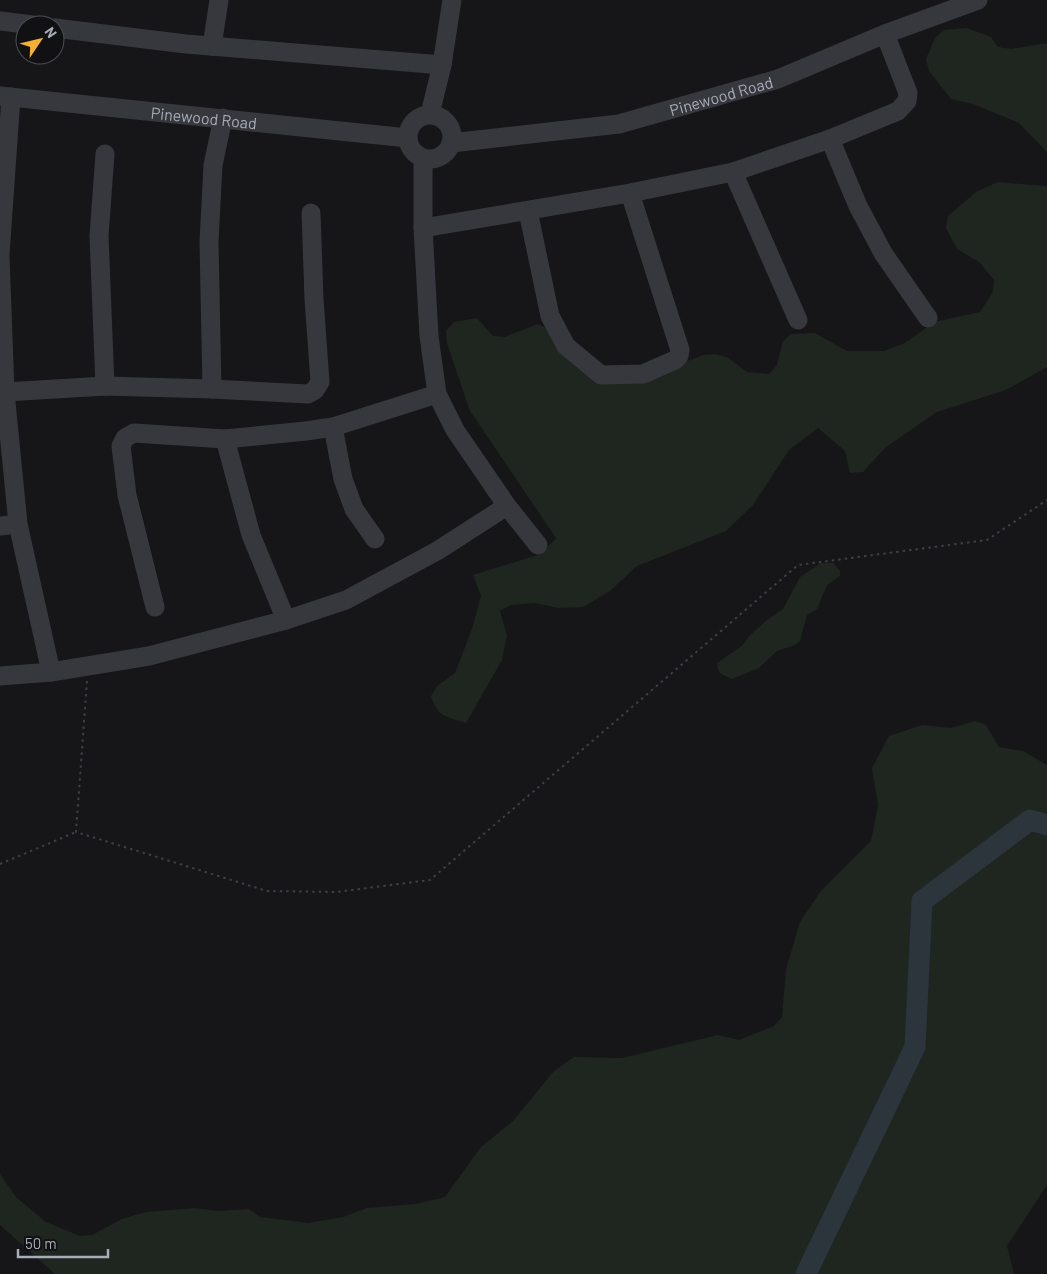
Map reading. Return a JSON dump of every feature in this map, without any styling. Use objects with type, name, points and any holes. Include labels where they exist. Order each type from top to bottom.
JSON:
[{"type":"street","points":[[212,46],[219,0]]},
{"type":"street","points":[[430,114],[442,65],[452,0]]},
{"type":"street","name":"Pinewood Road","points":[[451,143],[619,124],[778,79],[885,34],[978,0]]},
{"type":"street","points":[[0,21],[15,23]]},
{"type":"street","points":[[65,29],[212,46],[442,65]]},
{"type":"street","points":[[423,228],[630,193],[733,172],[830,139],[898,111],[907,101],[908,93],[885,34]]},
{"type":"street","points":[[5,97],[0,255],[9,525],[51,672]]},
{"type":"street","name":"Pinewood Road","points":[[5,97],[408,138]]},
{"type":"street","points":[[430,114],[437,116],[448,124],[451,130],[451,143],[443,155],[437,158],[423,158],[413,150],[408,138],[412,124],[423,116],[430,114]]},
{"type":"street","points":[[212,388],[209,242],[213,165],[223,118]]},
{"type":"street","points":[[830,139],[858,206],[883,253],[928,318]]},
{"type":"street","points":[[105,154],[99,236],[105,386]]},
{"type":"street","points":[[423,158],[423,228],[428,336],[437,394],[454,430],[538,545]]},
{"type":"street","points":[[733,172],[798,320]]},
{"type":"street","points":[[528,210],[550,316],[566,346],[601,375],[643,374],[675,360],[679,356],[680,350],[630,193]]},
{"type":"street","points":[[5,392],[105,386],[212,388],[308,394],[320,382],[314,299],[311,213]]},
{"type":"street","points":[[155,607],[128,495],[121,446],[126,438],[134,433],[225,439],[333,427],[437,394]]},
{"type":"street","points":[[333,427],[343,479],[354,509],[375,539]]},
{"type":"street","points":[[225,439],[251,535],[286,620]]},
{"type":"street","points":[[0,676],[51,672],[149,656],[286,620],[346,600],[437,552],[508,506]]},
{"type":"path","points":[[0,864],[76,832],[267,891],[336,892],[430,880],[798,565],[987,540],[1047,500]]},
{"type":"path","points":[[76,832],[88,666]]},
{"type":"shaded area","points":[[967,28],[991,37],[998,47],[1011,49],[1047,43],[1047,152],[1019,123],[973,104],[951,99],[929,71],[926,59],[935,38],[944,30]]},
{"type":"shaded area","points":[[998,182],[1047,186],[1047,367],[1006,390],[937,412],[886,447],[863,472],[850,473],[845,451],[818,428],[789,450],[753,505],[726,531],[637,566],[610,591],[583,607],[559,608],[535,603],[511,605],[500,611],[507,635],[502,660],[466,723],[444,715],[436,708],[431,696],[437,686],[455,673],[472,629],[481,596],[473,575],[541,554],[556,538],[470,411],[447,343],[446,331],[454,322],[477,318],[493,336],[504,337],[538,324],[557,333],[580,362],[646,377],[703,355],[715,354],[727,357],[747,372],[769,374],[777,365],[783,341],[791,334],[815,333],[847,351],[884,351],[905,343],[934,322],[980,312],[993,292],[994,280],[979,262],[957,249],[946,228],[948,216],[976,192]]},
{"type":"shaded area","points":[[821,563],[833,563],[840,571],[840,576],[827,585],[817,609],[807,615],[800,641],[795,645],[777,651],[759,668],[732,679],[721,674],[717,663],[742,646],[749,636],[783,609],[800,577]]},
{"type":"shaded area","points":[[975,721],[986,725],[999,747],[1023,751],[1047,765],[1047,1185],[1007,1246],[1014,1274],[55,1274],[0,1225],[0,1174],[16,1197],[46,1222],[80,1236],[92,1235],[122,1219],[146,1212],[194,1208],[219,1211],[249,1209],[260,1217],[308,1223],[343,1217],[367,1208],[416,1204],[445,1197],[481,1147],[513,1121],[554,1071],[574,1057],[622,1058],[718,1035],[739,1040],[774,1026],[782,1017],[786,969],[800,922],[820,892],[871,841],[878,805],[872,768],[889,736],[922,725],[951,728]]},
{"type":"waterway","points":[[806,1274],[915,1047],[922,901],[1030,820],[1047,825]]}]
